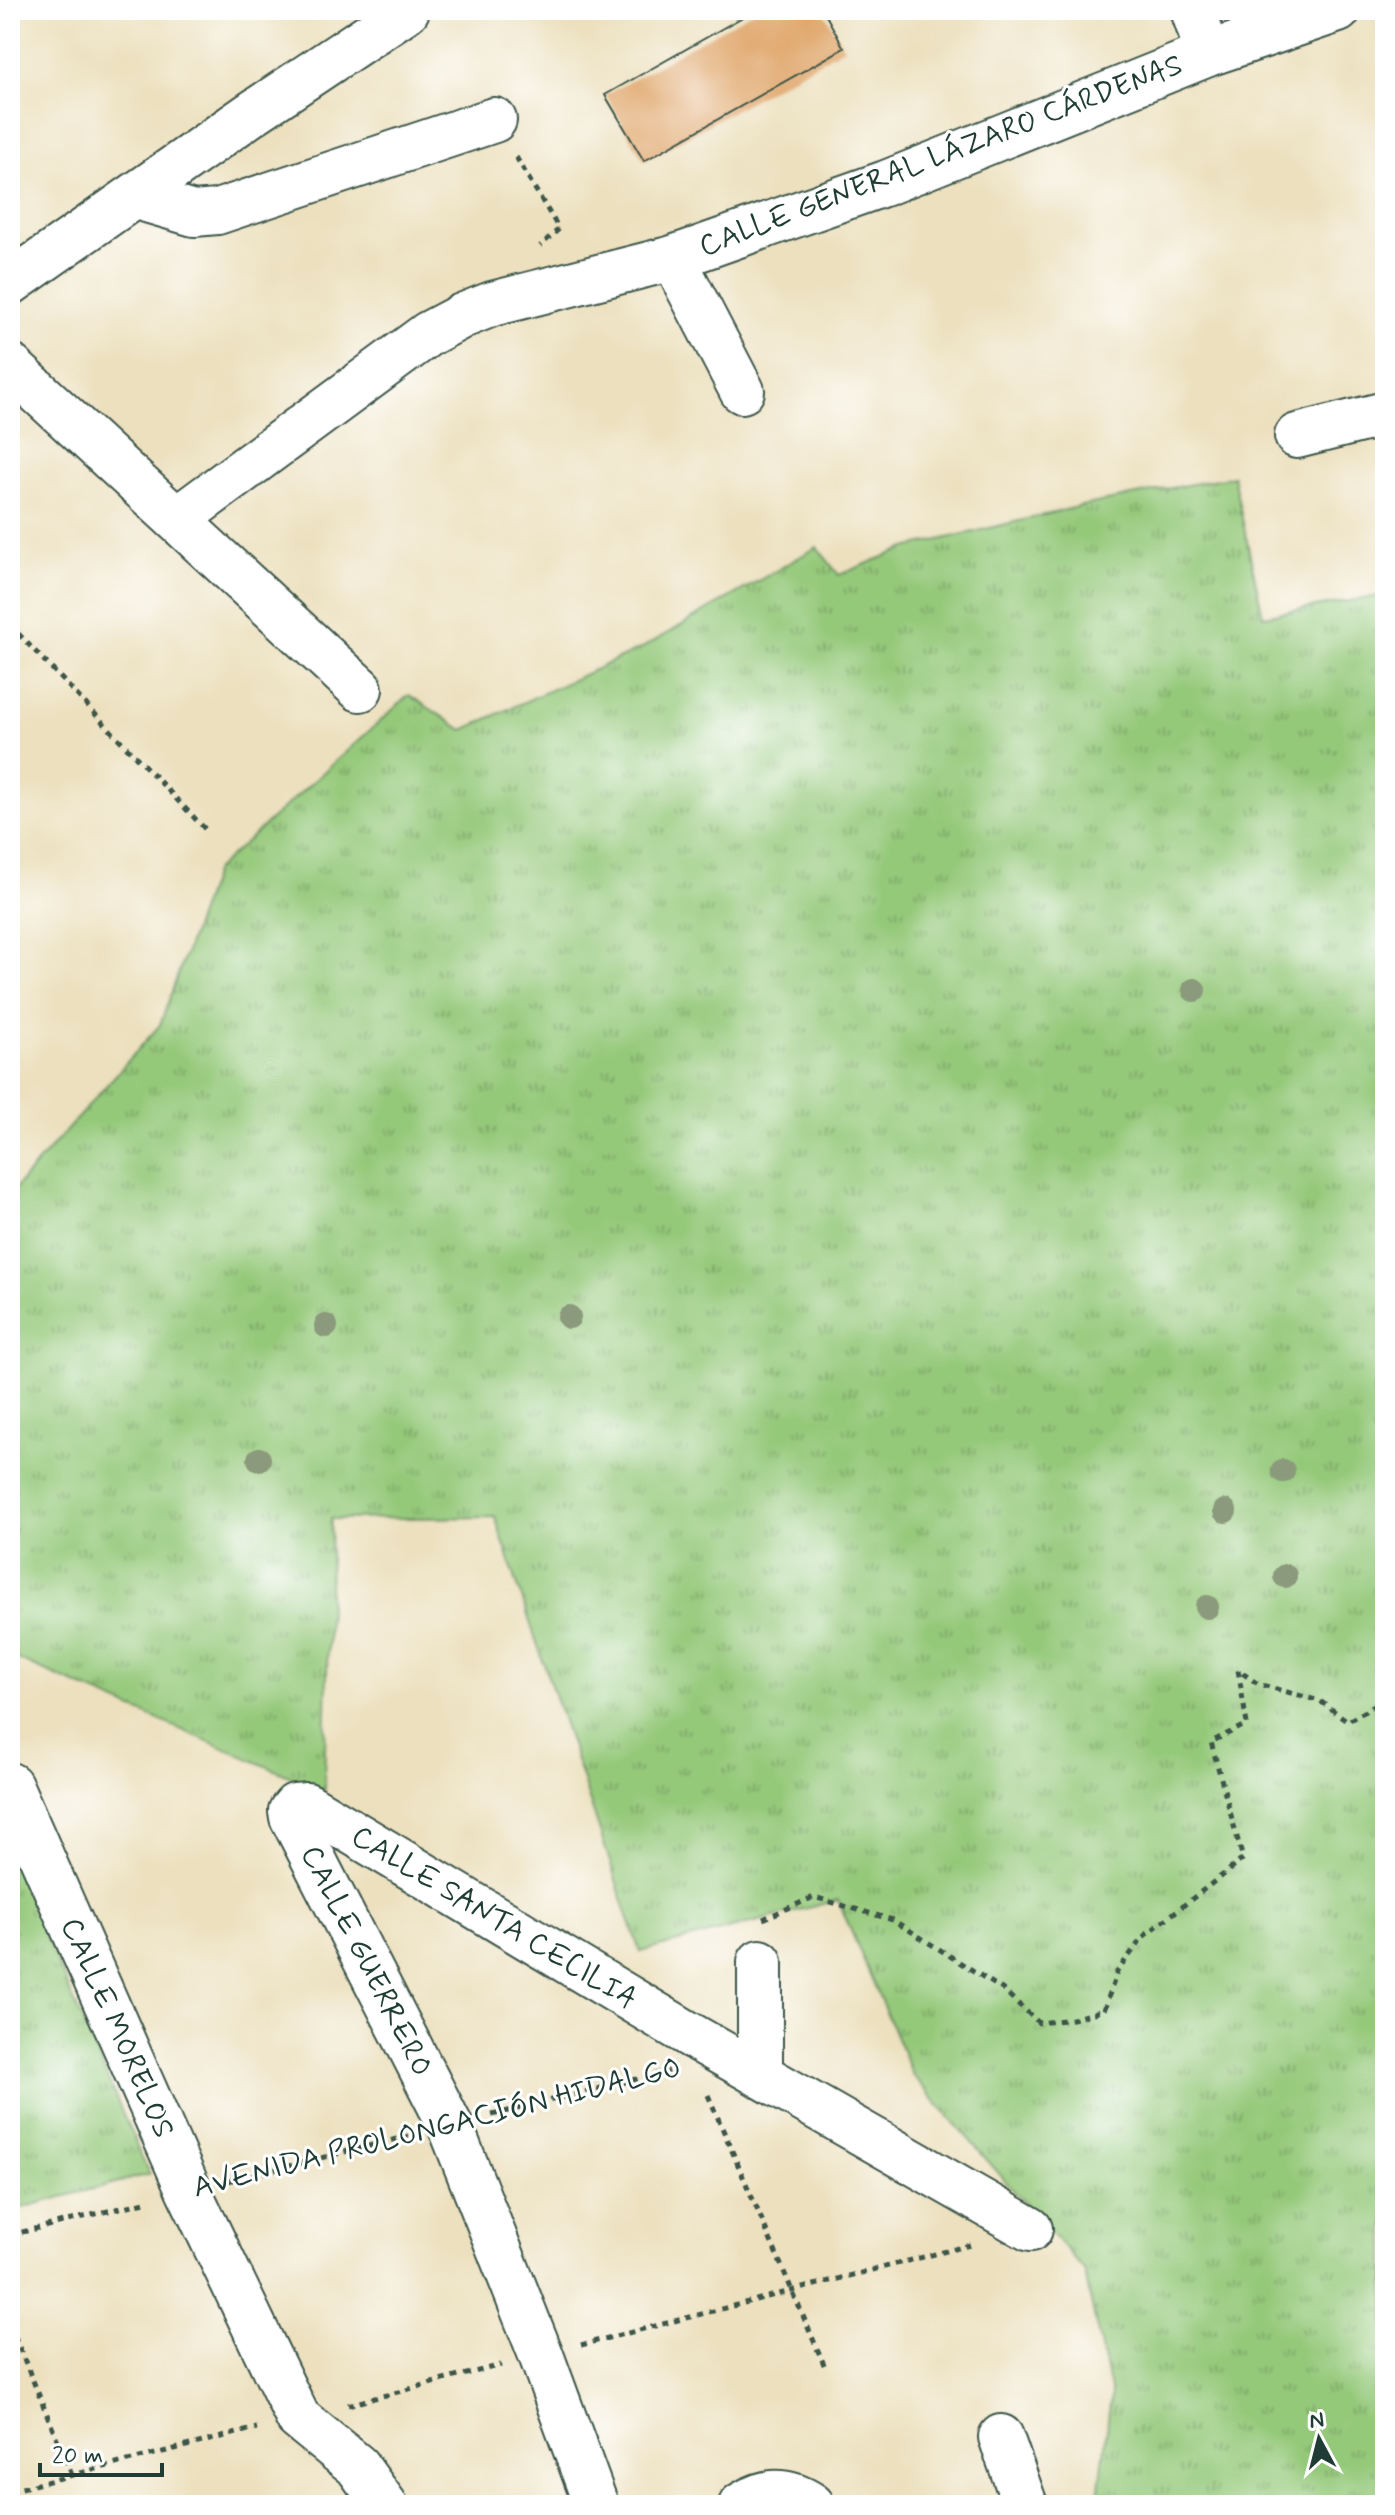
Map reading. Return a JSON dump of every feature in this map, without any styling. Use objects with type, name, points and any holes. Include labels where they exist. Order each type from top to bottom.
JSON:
[{"type":"street","points":[[10,283],[251,114],[407,10]]},
{"type":"street","points":[[1193,10],[1208,54]]},
{"type":"street","name":"CALLE GENERAL LÁZARO CÁRDENAS","points":[[177,519],[428,334],[462,316],[492,304],[673,258],[886,183],[1208,54],[1338,10]]},
{"type":"street","points":[[136,197],[194,214],[217,212],[494,120]]},
{"type":"street","points":[[673,258],[742,391]]},
{"type":"street","points":[[10,366],[360,689]]},
{"type":"street","points":[[1297,436],[1385,414]]},
{"type":"street","name":"CALLE MORELOS","points":[[10,1785],[189,2191],[298,2418],[357,2466],[385,2505]]},
{"type":"street","name":"CALLE SANTA CECILIA","points":[[295,1806],[307,1805],[693,2050]]},
{"type":"street","name":"CALLE GUERRERO","points":[[295,1806],[291,1811],[292,1817],[450,2125],[596,2505]]},
{"type":"street","points":[[760,1962],[760,2074]]},
{"type":"street","name":"AVENIDA PROLONGACIÓN HIDALGO","points":[[693,2050],[760,2074],[1030,2229]]},
{"type":"street","points":[[1001,2437],[1025,2505]]},
{"type":"street","points":[[741,2505],[761,2494],[780,2491],[812,2505]]},
{"type":"path","points":[[494,120],[559,229],[537,248]]},
{"type":"path","points":[[10,625],[206,830]]},
{"type":"path","points":[[760,1962],[755,1922],[814,1897],[893,1920],[1002,1989],[1039,2023],[1072,2019],[1104,2010],[1117,1972],[1143,1937],[1243,1859],[1211,1742],[1247,1724],[1238,1670],[1258,1684],[1320,1701],[1348,1721],[1385,1700]]},
{"type":"path","points":[[693,2050],[825,2367]]},
{"type":"path","name":"AVENIDA PROLONGACIÓN HIDALGO","points":[[10,2235],[450,2125],[693,2050]]},
{"type":"path","points":[[10,2325],[72,2475]]},
{"type":"green space","points":[[1233,476],[1263,616],[1385,595],[1385,2505],[1098,2505],[1111,2394],[1084,2270],[913,2076],[838,1900],[640,1952],[495,1517],[331,1519],[324,1791],[10,1656],[10,1194],[160,1025],[215,870],[409,695],[463,730],[642,648],[817,547],[839,575],[906,548],[1086,505]]},
{"type":"green space","points":[[10,1854],[149,2174],[10,2211]]},
{"type":"building","points":[[755,10],[823,10],[844,48],[644,161],[605,95]]}]
